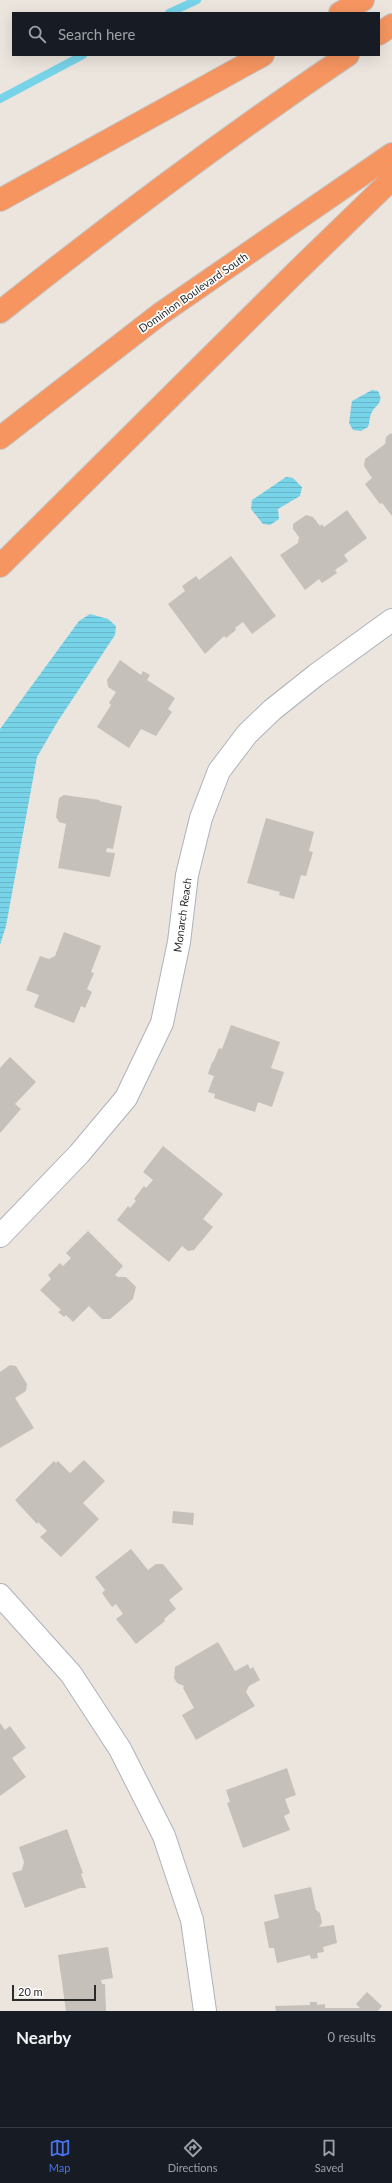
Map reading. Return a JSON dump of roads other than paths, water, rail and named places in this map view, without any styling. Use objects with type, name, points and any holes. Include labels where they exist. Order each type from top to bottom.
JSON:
[{"type":"highway","points":[[342,12],[363,0]]},
{"type":"highway","points":[[380,33],[392,25]]},
{"type":"highway","points":[[0,200],[261,56]]},
{"type":"highway","points":[[0,312],[76,252],[244,125],[347,56]]},
{"type":"highway","name":"Dominion Boulevard South","points":[[0,438],[160,314],[392,154]]},
{"type":"highway","points":[[0,566],[290,278],[392,179]]},
{"type":"street","name":"Monarch Reach","points":[[0,1236],[79,1154],[126,1098],[162,1023],[179,942],[187,875],[201,818],[219,771],[247,734],[272,710],[316,675],[392,620]]},
{"type":"street","points":[[0,1595],[71,1674],[120,1749],[164,1836],[192,1920],[205,2011]]},
{"type":"water","points":[[372,390],[378,391],[380,395],[379,404],[371,414],[368,427],[361,431],[353,430],[349,423],[352,401]]},
{"type":"water","points":[[286,477],[293,478],[302,487],[300,496],[278,509],[279,519],[270,525],[263,524],[251,509],[252,500]]},
{"type":"water","points":[[90,614],[108,619],[116,626],[115,635],[58,721],[37,757],[6,926],[0,945],[0,729],[79,621]]},
{"type":"waterway","points":[[171,12],[197,0]]},
{"type":"waterway","points":[[0,99],[81,56]]}]
